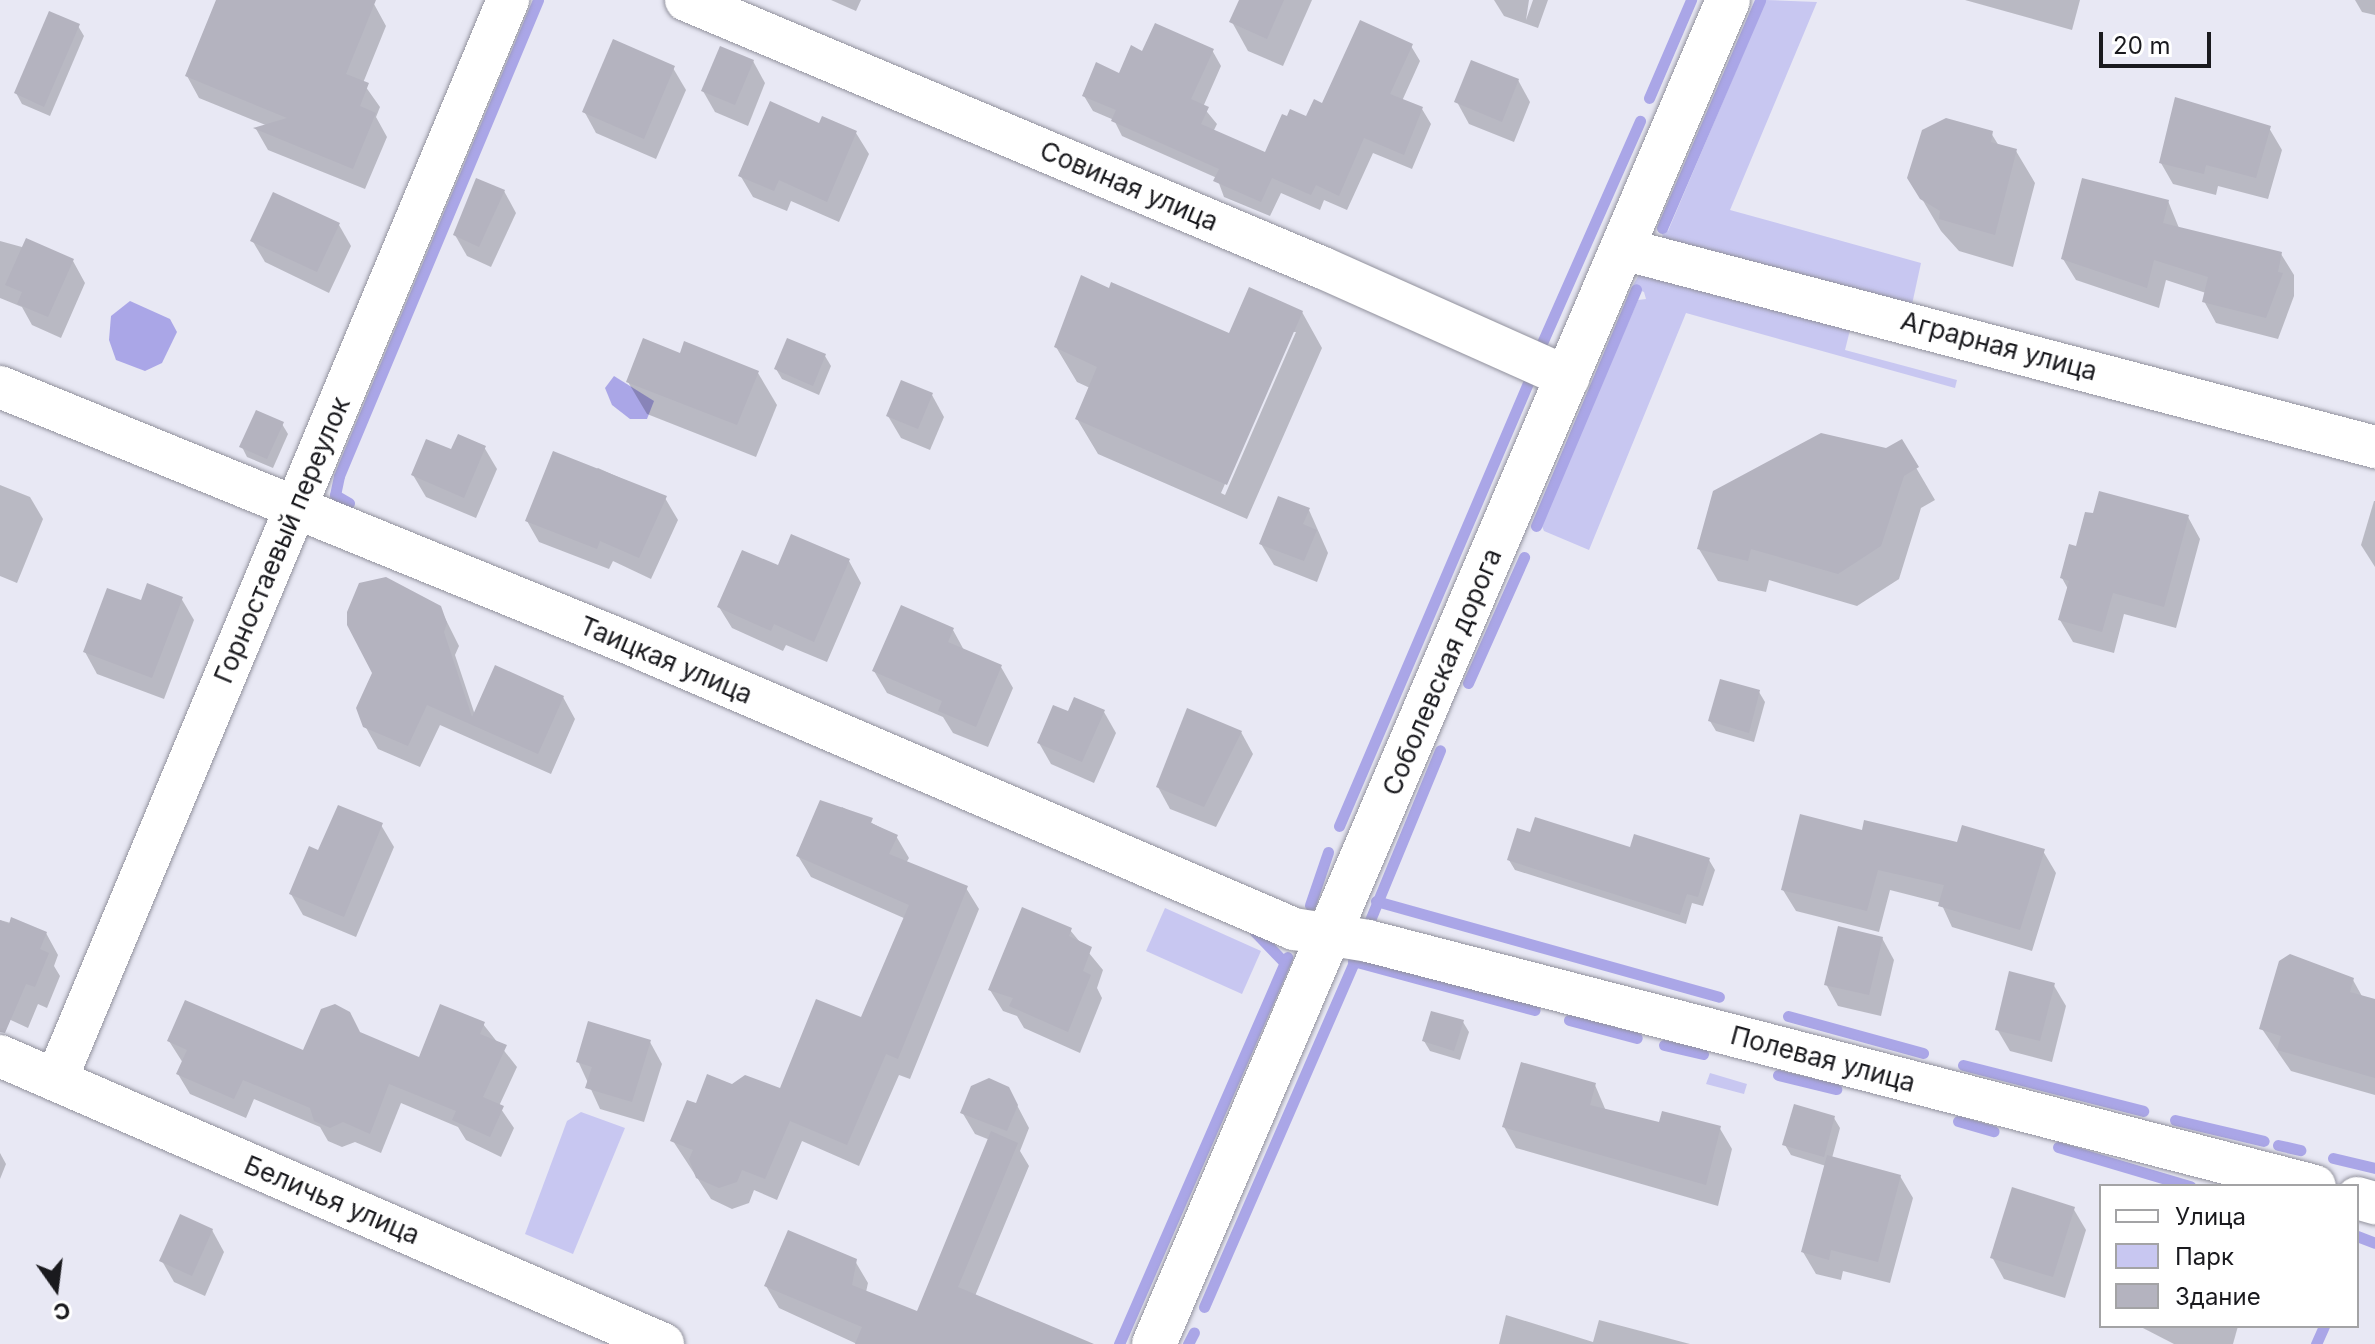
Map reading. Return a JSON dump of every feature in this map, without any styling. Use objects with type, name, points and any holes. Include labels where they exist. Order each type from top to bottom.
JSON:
[{"type":"street","name":"Горностаевый переулок","points":[[56,1080],[508,0]]},
{"type":"street","name":"Совиная улица","points":[[686,0],[1265,243],[1569,378]]},
{"type":"street","name":"Соболевская дорога","points":[[1154,1344],[1728,0]]},
{"type":"street","name":"Аграрная улица","points":[[1623,249],[2375,447]]},
{"type":"street","name":"Таицкая улица","points":[[0,387],[296,506],[1331,935]]},
{"type":"street","name":"Полевая улица","points":[[1331,935],[2307,1184]]},
{"type":"street","name":"Беличья улица","points":[[0,1056],[663,1344]]},
{"type":"green space","points":[[1766,0],[1817,2],[1730,210],[1921,263],[1911,309],[1664,239],[1659,226],[1668,231]]},
{"type":"green space","points":[[1639,275],[1850,330],[1845,350],[1957,380],[1955,388],[1686,313],[1589,550],[1544,531],[1541,524],[1638,300],[1646,299],[1644,292],[1632,287]]},
{"type":"green space","points":[[1165,908],[1261,951],[1242,994],[1146,951]]},
{"type":"green space","points":[[1710,1073],[1747,1084],[1744,1094],[1706,1084]]},
{"type":"green space","points":[[581,1112],[625,1128],[573,1254],[525,1234],[567,1121]]},
{"type":"shaded area","points":[[130,301],[170,319],[177,332],[162,363],[145,371],[116,360],[109,340],[111,316]]},
{"type":"shaded area","points":[[614,376],[654,401],[647,419],[630,419],[612,405],[605,388]]},
{"type":"building","points":[[216,0],[376,0],[346,74],[369,83],[360,106],[376,113],[353,169],[253,128],[287,118],[185,76]]},
{"type":"building","points":[[1239,0],[1284,0],[1267,39],[1229,22]]},
{"type":"building","points":[[49,11],[80,24],[44,107],[14,93]]},
{"type":"building","points":[[1360,20],[1413,44],[1390,94],[1423,107],[1404,155],[1364,138],[1339,196],[1316,185],[1311,195],[1272,178],[1261,202],[1213,181],[1219,169],[1111,121],[1116,110],[1082,96],[1096,62],[1119,73],[1131,45],[1142,51],[1155,23],[1214,49],[1191,99],[1209,107],[1201,124],[1265,152],[1282,114],[1287,116],[1290,109],[1306,116],[1314,99],[1322,103]]},
{"type":"building","points":[[613,39],[675,66],[644,139],[582,112]]},
{"type":"building","points":[[720,46],[754,60],[735,105],[701,91]]},
{"type":"building","points":[[1471,60],[1519,79],[1502,122],[1454,102]]},
{"type":"building","points":[[2175,97],[2271,126],[2256,178],[2206,165],[2204,174],[2159,163]]},
{"type":"building","points":[[770,101],[819,123],[822,116],[857,131],[827,202],[779,180],[774,191],[738,176]]},
{"type":"building","points":[[1946,118],[1993,131],[1991,142],[2017,149],[1995,235],[1939,219],[1940,211],[1920,199],[1907,178],[1922,130]]},
{"type":"building","points":[[476,178],[505,190],[479,247],[453,235]]},
{"type":"building","points":[[2082,178],[2169,200],[2163,223],[2282,252],[2278,272],[2283,273],[2266,318],[2202,302],[2208,277],[2154,260],[2147,288],[2061,259]]},
{"type":"building","points":[[273,192],[340,223],[317,272],[250,241]]},
{"type":"building","points":[[26,238],[74,259],[48,317],[17,304],[22,292],[5,285]]},
{"type":"building","points":[[1081,275],[1109,288],[1111,282],[1229,333],[1249,287],[1303,311],[1227,485],[1075,419],[1097,367],[1054,347]]},
{"type":"building","points":[[643,338],[680,353],[684,341],[759,371],[737,425],[626,382]]},
{"type":"building","points":[[787,338],[826,354],[813,386],[774,369]]},
{"type":"building","points":[[901,380],[933,393],[918,429],[886,416]]},
{"type":"building","points":[[256,410],[284,422],[267,459],[239,447]]},
{"type":"building","points":[[1821,433],[1886,448],[1902,439],[1919,467],[1904,476],[1881,546],[1838,574],[1751,549],[1748,561],[1697,549],[1713,491]]},
{"type":"building","points":[[458,434],[486,446],[464,498],[411,475],[426,439],[451,449]]},
{"type":"building","points":[[553,451],[667,496],[639,558],[600,541],[597,549],[525,521]]},
{"type":"building","points":[[2099,491],[2189,515],[2164,607],[2113,593],[2102,632],[2058,620],[2069,581],[2060,578],[2069,544],[2076,546],[2085,512],[2093,513]]},
{"type":"building","points":[[1278,496],[1310,508],[1303,524],[1317,530],[1304,561],[1259,544]]},
{"type":"building","points":[[791,534],[850,559],[814,642],[774,624],[771,631],[717,607],[742,550],[778,565]]},
{"type":"building","points":[[386,577],[441,606],[447,623],[444,632],[472,717],[495,665],[564,696],[538,754],[427,705],[408,746],[363,727],[356,708],[372,673],[347,625],[347,612],[359,583]]},
{"type":"building","points":[[147,583],[183,597],[152,678],[83,652],[107,588],[141,600]]},
{"type":"building","points":[[901,605],[954,628],[948,642],[1002,665],[976,727],[938,711],[942,701],[872,671]]},
{"type":"building","points":[[1720,679],[1760,690],[1749,733],[1708,721]]},
{"type":"building","points":[[1074,697],[1105,710],[1082,762],[1037,743],[1053,705],[1068,711]]},
{"type":"building","points":[[1187,708],[1242,731],[1204,807],[1156,787]]},
{"type":"building","points":[[820,800],[873,818],[871,823],[898,835],[889,854],[968,886],[898,1059],[886,1054],[847,1145],[790,1121],[765,1179],[742,1170],[737,1182],[719,1188],[696,1178],[689,1159],[693,1150],[670,1141],[687,1100],[696,1103],[707,1074],[732,1084],[745,1075],[780,1088],[816,999],[861,1017],[909,905],[796,856]]},
{"type":"building","points":[[338,805],[383,823],[344,917],[289,894],[309,846],[318,850]]},
{"type":"building","points":[[1800,814],[1862,830],[1864,820],[1957,842],[1962,825],[2045,849],[2020,930],[1938,906],[1944,885],[1878,870],[1867,911],[1781,890]]},
{"type":"building","points":[[1535,817],[1630,847],[1634,834],[1710,858],[1698,897],[1687,894],[1680,915],[1507,860],[1517,828],[1530,832]]},
{"type":"building","points":[[1022,907],[1072,928],[1069,936],[1092,947],[1083,971],[1091,975],[1068,1032],[1009,1006],[1013,998],[988,990]]},
{"type":"building","points":[[11,917],[47,932],[40,949],[49,953],[35,987],[26,984],[5,1033],[0,1032],[0,920],[9,924]]},
{"type":"building","points":[[1838,926],[1883,937],[1869,995],[1824,985]]},
{"type":"building","points":[[2290,954],[2354,978],[2350,992],[2375,999],[2375,1078],[2277,1050],[2281,1036],[2259,1029],[2279,961]]},
{"type":"building","points":[[2009,971],[2055,983],[2040,1041],[1995,1030]]},
{"type":"building","points":[[185,1000],[303,1050],[321,1009],[335,1004],[350,1012],[360,1032],[419,1057],[440,1004],[485,1022],[480,1034],[507,1045],[483,1097],[504,1106],[490,1137],[452,1120],[456,1111],[389,1084],[370,1134],[343,1122],[330,1128],[314,1121],[310,1108],[243,1080],[234,1099],[176,1074],[187,1050],[167,1041]]},
{"type":"building","points":[[1431,1011],[1464,1020],[1454,1051],[1422,1041]]},
{"type":"building","points":[[588,1021],[651,1040],[632,1102],[585,1088],[592,1067],[576,1062]]},
{"type":"building","points":[[1521,1062],[1596,1083],[1590,1105],[1659,1122],[1662,1111],[1721,1126],[1706,1185],[1502,1127]]},
{"type":"building","points":[[989,1078],[1009,1087],[1018,1105],[1007,1131],[960,1113],[971,1086]]},
{"type":"building","points":[[1794,1104],[1835,1116],[1824,1157],[1782,1145]]},
{"type":"building","points":[[991,1131],[1018,1143],[958,1287],[1094,1344],[855,1344],[862,1327],[764,1286],[788,1230],[857,1259],[852,1285],[917,1311]]},
{"type":"building","points":[[1827,1155],[1901,1175],[1878,1262],[1831,1250],[1829,1260],[1801,1252]]},
{"type":"building","points":[[2012,1187],[2075,1207],[2053,1277],[1990,1258]]},
{"type":"building","points":[[180,1214],[213,1229],[192,1276],[159,1261]]},
{"type":"waterway","points":[[349,503],[335,495],[339,476],[538,0]]},
{"type":"waterway","points":[[1649,98],[1691,0]]},
{"type":"waterway","points":[[1662,228],[1760,0]]},
{"type":"waterway","points":[[1542,343],[1640,121]]},
{"type":"waterway","points":[[1536,526],[1636,289]]},
{"type":"waterway","points":[[1339,826],[1528,383]]},
{"type":"waterway","points":[[1468,683],[1524,557]]},
{"type":"waterway","points":[[1368,925],[1440,750]]},
{"type":"waterway","points":[[1310,905],[1328,852]]},
{"type":"waterway","points":[[1376,901],[1719,997]]},
{"type":"waterway","points":[[1255,932],[1284,962]]},
{"type":"waterway","points":[[1204,1307],[1357,955]]},
{"type":"waterway","points":[[1119,1344],[1287,957]]},
{"type":"waterway","points":[[1353,961],[1534,1010]]},
{"type":"waterway","points":[[1788,1016],[1923,1053]]},
{"type":"waterway","points":[[1569,1020],[1637,1038]]},
{"type":"waterway","points":[[1664,1045],[1703,1054]]},
{"type":"waterway","points":[[1963,1065],[2143,1111]]},
{"type":"waterway","points":[[1778,1075],[1836,1089]]},
{"type":"waterway","points":[[2175,1120],[2264,1141]]},
{"type":"waterway","points":[[1958,1121],[1994,1131]]},
{"type":"waterway","points":[[2278,1145],[2300,1150]]},
{"type":"waterway","points":[[2058,1147],[2183,1184]]},
{"type":"waterway","points":[[2333,1158],[2375,1168]]},
{"type":"waterway","points":[[2359,1237],[2375,1243]]},
{"type":"waterway","points":[[2316,1344],[2323,1328]]},
{"type":"waterway","points":[[1188,1344],[1194,1332]]}]
